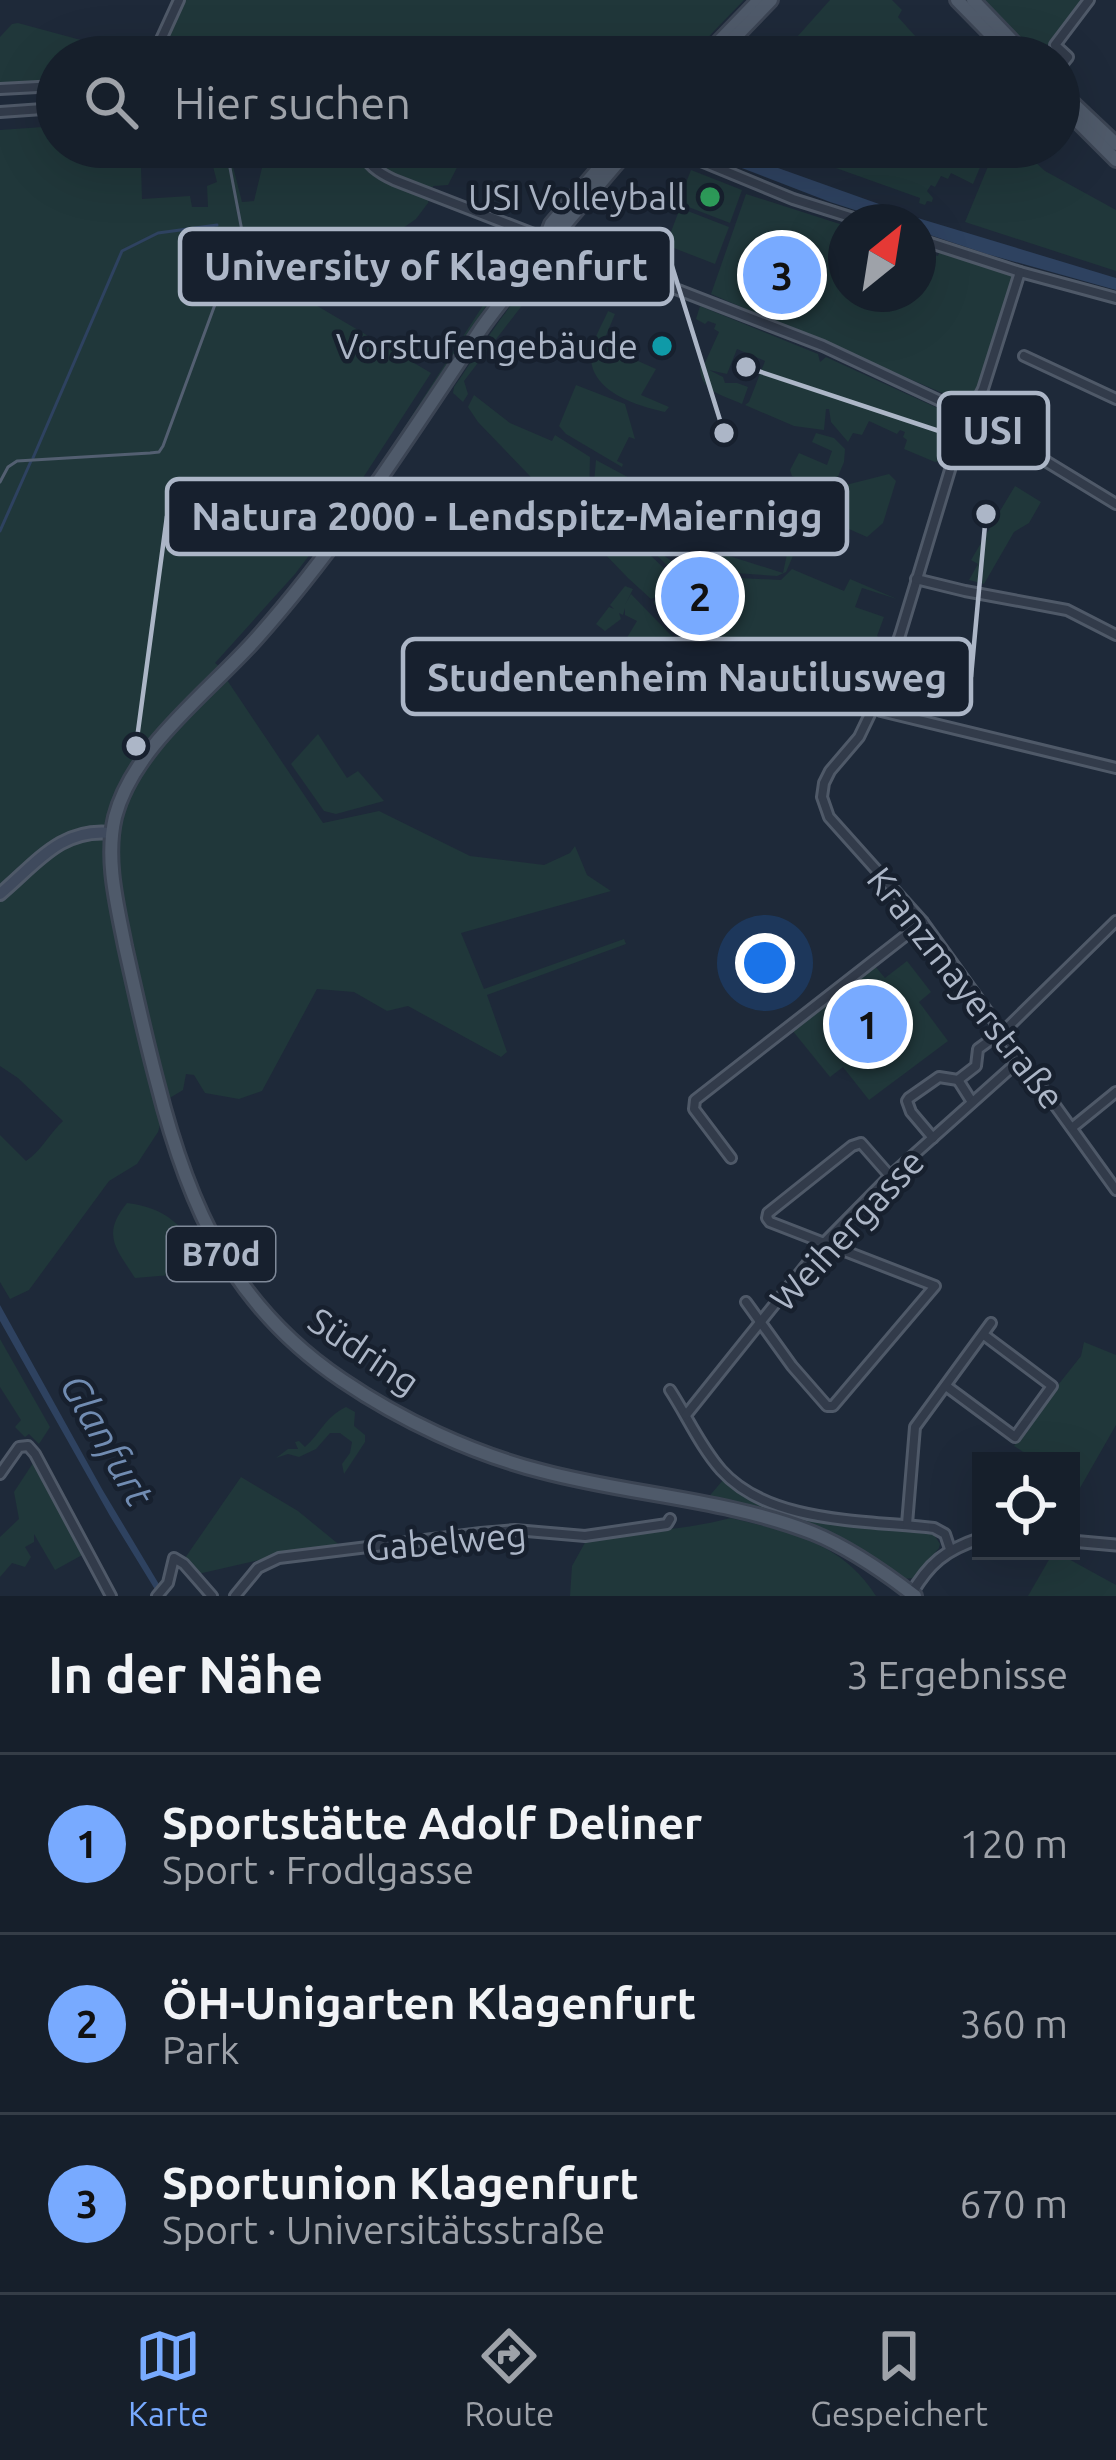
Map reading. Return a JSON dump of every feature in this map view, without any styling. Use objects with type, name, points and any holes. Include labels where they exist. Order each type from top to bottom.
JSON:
[{"type":"main road","points":[[724,36],[759,0]]},
{"type":"main road","points":[[736,36],[771,0]]},
{"type":"main road","points":[[957,0],[992,36]]},
{"type":"main road","points":[[973,0],[1008,36]]},
{"type":"main road","points":[[1080,110],[1116,144]]},
{"type":"main road","points":[[1080,124],[1116,160]]},
{"type":"main road","name":"B70d","points":[[112,833],[136,769],[257,638],[353,520],[545,240],[550,224],[599,168]]},
{"type":"main road","name":"B70d","points":[[545,240],[560,230],[613,168]]},
{"type":"main road","points":[[0,894],[70,836],[112,833]]},
{"type":"main road","name":"Südring","points":[[112,833],[117,905],[176,1150],[192,1198],[252,1305],[339,1378],[430,1429],[543,1472],[701,1504],[812,1533],[839,1545],[912,1595]]},
{"type":"street","points":[[163,36],[179,0]]},
{"type":"street","points":[[1061,36],[1089,0]]},
{"type":"street","points":[[0,89],[36,87]]},
{"type":"street","points":[[0,112],[36,109]]},
{"type":"street","points":[[375,168],[545,240],[823,346],[970,415],[1116,504]]},
{"type":"street","points":[[712,168],[828,209]]},
{"type":"street","points":[[936,245],[1116,298]]},
{"type":"street","points":[[1020,272],[874,706],[1116,768]]},
{"type":"street","points":[[1024,356],[1116,399]]},
{"type":"street","points":[[916,579],[1066,610],[1116,635]]},
{"type":"street","name":"Kranzmayerstraße","points":[[874,706],[859,736],[830,771],[822,797],[829,817],[923,922],[1116,1190]]},
{"type":"street","points":[[933,1138],[907,1101],[939,1077],[958,1080],[976,1066],[978,1049],[1116,921]]},
{"type":"street","points":[[730,1158],[694,1109],[695,1100],[923,922]]},
{"type":"street","name":"Weihergasse","points":[[686,1415],[823,1244],[890,1176],[1022,1058]]},
{"type":"street","points":[[958,1080],[971,1102]]},
{"type":"street","points":[[1072,1127],[1116,1092]]},
{"type":"street","points":[[746,1302],[827,1406],[833,1406],[935,1286],[770,1222],[768,1213],[861,1143],[890,1176]]},
{"type":"street","points":[[907,1525],[915,1427],[991,1323]]},
{"type":"street","points":[[946,1387],[1015,1436],[1052,1386],[984,1335]]},
{"type":"street","points":[[670,1390],[714,1462],[756,1498],[804,1513],[940,1530],[950,1549]]},
{"type":"street","points":[[0,1474],[19,1448],[28,1446],[111,1596]]},
{"type":"street","name":"Gabelweg","points":[[235,1596],[267,1562],[297,1555],[515,1530],[584,1536],[670,1520]]},
{"type":"street","points":[[912,1595],[934,1563],[950,1549],[972,1541]]},
{"type":"street","points":[[1080,1541],[1116,1545]]},
{"type":"street","points":[[157,1596],[166,1585],[174,1558],[212,1596]]},
{"type":"green space","points":[[182,0],[744,0],[709,36],[166,36]]},
{"type":"green space","points":[[830,0],[892,0],[902,10],[898,17],[915,36],[798,36]]},
{"type":"green space","points":[[982,0],[1081,0],[1054,36],[1019,36]]},
{"type":"green space","points":[[12,24],[65,36],[36,36],[36,84],[0,87],[0,37]]},
{"type":"green space","points":[[36,127],[36,168],[141,168],[142,199],[190,196],[192,207],[208,207],[207,186],[217,182],[213,168],[233,168],[242,202],[254,201],[262,168],[457,168],[448,185],[433,186],[416,219],[339,283],[309,291],[287,280],[252,250],[245,252],[297,294],[431,373],[333,524],[215,663],[220,667],[298,580],[351,510],[502,276],[523,253],[370,488],[300,582],[221,671],[323,823],[379,811],[470,856],[544,865],[575,846],[587,875],[611,891],[461,933],[484,989],[624,939],[626,944],[487,995],[507,1052],[501,1057],[408,1006],[387,1011],[354,992],[317,989],[262,1091],[239,1099],[205,1093],[194,1075],[186,1074],[183,1090],[168,1099],[158,1132],[137,1164],[109,1181],[29,1290],[10,1299],[0,1282],[0,1135],[26,1161],[63,1121],[0,1066],[0,130]]},
{"type":"green space","points":[[836,168],[980,168],[973,184],[951,173],[948,179],[941,176],[927,191],[932,202],[919,203],[920,198]]},
{"type":"green space","points":[[987,168],[1042,168],[1116,210],[1116,271],[965,222]]},
{"type":"green space","name":"USI Volleyball","points":[[691,170],[742,190],[730,223],[678,203]]},
{"type":"green space","points":[[746,194],[828,220],[828,312],[936,312],[939,253],[1014,272],[979,388],[968,404],[711,294]]},
{"type":"green space","points":[[680,208],[729,227],[715,264],[666,245]]},
{"type":"green space","points":[[558,257],[576,257],[596,266],[584,292],[550,269],[464,381],[468,394],[463,402],[453,393],[454,387],[517,298]]},
{"type":"green space","points":[[700,306],[818,354],[820,362],[826,357],[957,417],[944,460],[935,462],[904,449],[905,432],[897,434],[869,421],[862,435],[853,433],[848,442],[831,422],[829,409],[824,430],[794,426],[745,405],[765,361],[737,349],[727,374],[709,370],[725,383],[748,387],[742,404],[713,391],[703,381],[700,366],[719,332],[714,329],[716,324],[696,319]]},
{"type":"green space","points":[[608,311],[615,314],[602,345],[656,369],[641,395],[669,407],[665,412],[630,401],[599,380],[591,351]]},
{"type":"green space","points":[[576,385],[625,404],[635,439],[629,437],[617,461],[622,467],[559,426]]},
{"type":"green space","points":[[474,395],[510,423],[552,441],[555,435],[590,457],[589,497],[669,573],[658,596],[651,599],[628,578],[478,422],[468,407]]},
{"type":"green space","points":[[816,433],[834,438],[845,449],[837,479],[819,487],[792,476],[790,470],[799,453],[827,465],[832,451],[812,442]]},
{"type":"green space","points":[[596,460],[635,481],[632,492],[606,477],[596,493],[660,528],[655,539],[659,550],[673,562],[670,568],[593,494]]},
{"type":"green space","points":[[889,474],[896,481],[883,523],[867,537],[815,514],[821,495]]},
{"type":"green space","points":[[1015,486],[1041,502],[1029,523],[1014,532],[984,584],[969,580],[978,564],[971,560],[997,516],[993,514],[1000,511]]},
{"type":"green space","points":[[768,536],[796,549],[786,572],[777,576],[676,569],[707,549],[783,573],[787,554],[758,547]]},
{"type":"green space","points":[[792,569],[844,591],[850,579],[897,599],[862,588],[855,607],[884,617],[877,636],[886,643],[887,658],[735,699],[653,602],[663,596],[673,575],[781,580]]},
{"type":"green space","points":[[625,586],[633,589],[625,605],[631,594],[695,660],[674,693],[647,664],[619,651],[637,621],[625,615],[625,608],[623,615],[619,613],[621,619],[605,631],[596,624],[609,607],[614,609],[610,605]]},
{"type":"green space","points":[[318,734],[347,778],[358,771],[384,801],[336,814],[324,811],[291,764]]},
{"type":"green space","points":[[907,961],[931,992],[919,1002],[948,1041],[869,1100],[843,1067],[830,1077],[792,1030],[874,965],[885,978]]},
{"type":"green space","points":[[127,1203],[153,1209],[173,1221],[203,1260],[183,1274],[135,1278],[117,1250],[113,1233]]},
{"type":"green space","points":[[0,1339],[50,1427],[39,1444],[15,1427],[21,1420],[0,1387]]},
{"type":"green space","points":[[1084,1342],[1116,1355],[1116,1425],[1080,1488],[1080,1452],[1023,1452],[1014,1446],[1081,1356]]},
{"type":"green space","points":[[346,1407],[355,1412],[354,1426],[365,1435],[365,1442],[344,1474],[342,1464],[352,1442],[340,1433],[330,1433],[316,1449],[299,1457],[276,1458],[288,1449],[298,1449],[295,1442],[305,1447]]},
{"type":"green space","points":[[35,1460],[84,1554],[55,1570],[34,1534],[34,1542],[25,1547],[31,1557],[25,1567],[12,1563],[0,1577],[0,1537],[19,1519],[14,1492]]},
{"type":"green space","points":[[241,1477],[298,1511],[342,1547],[198,1574],[185,1558]]},
{"type":"green space","points":[[723,1480],[769,1508],[822,1522],[933,1533],[939,1548],[914,1578],[903,1579],[831,1535],[706,1500]]},
{"type":"green space","points":[[731,1518],[831,1551],[876,1596],[570,1596],[572,1566],[587,1539]]},
{"type":"green space","points":[[1049,1560],[1070,1560],[1116,1585],[1116,1596],[1028,1596]]},
{"type":"water","points":[[742,168],[778,168],[879,204],[836,204]]},
{"type":"water","points":[[936,224],[1116,278],[1116,290],[936,237]]},
{"type":"water","name":"Glanfurt","points":[[0,1305],[166,1596],[159,1596],[110,1516],[0,1321]]},
{"type":"waterway","points":[[33,458],[122,251],[158,233],[217,225]]},
{"type":"waterway","points":[[0,531],[31,461]]},
{"type":"tram line","points":[[0,482],[17,461],[159,452],[242,231],[230,168]]},
{"type":"place","name":"USI Volleyball","points":[[710,197]]},
{"type":"place","name":"Sportunion Klagenfurt","points":[[782,275]]},
{"type":"place","name":"Vorstufengebäude","points":[[662,346]]},
{"type":"place","name":"USI","points":[[746,367]]},
{"type":"place","name":"University of Klagenfurt","points":[[724,433]]},
{"type":"place","name":"Studentenheim Nautilusweg","points":[[986,514]]},
{"type":"place","name":"ÖH-Unigarten Klagenfurt","points":[[700,596]]},
{"type":"place","name":"Natura 2000 - Lendspitz-Maiernigg","points":[[136,746]]},
{"type":"place","name":"Sportstätte Adolf Deliner","points":[[868,1024]]}]
